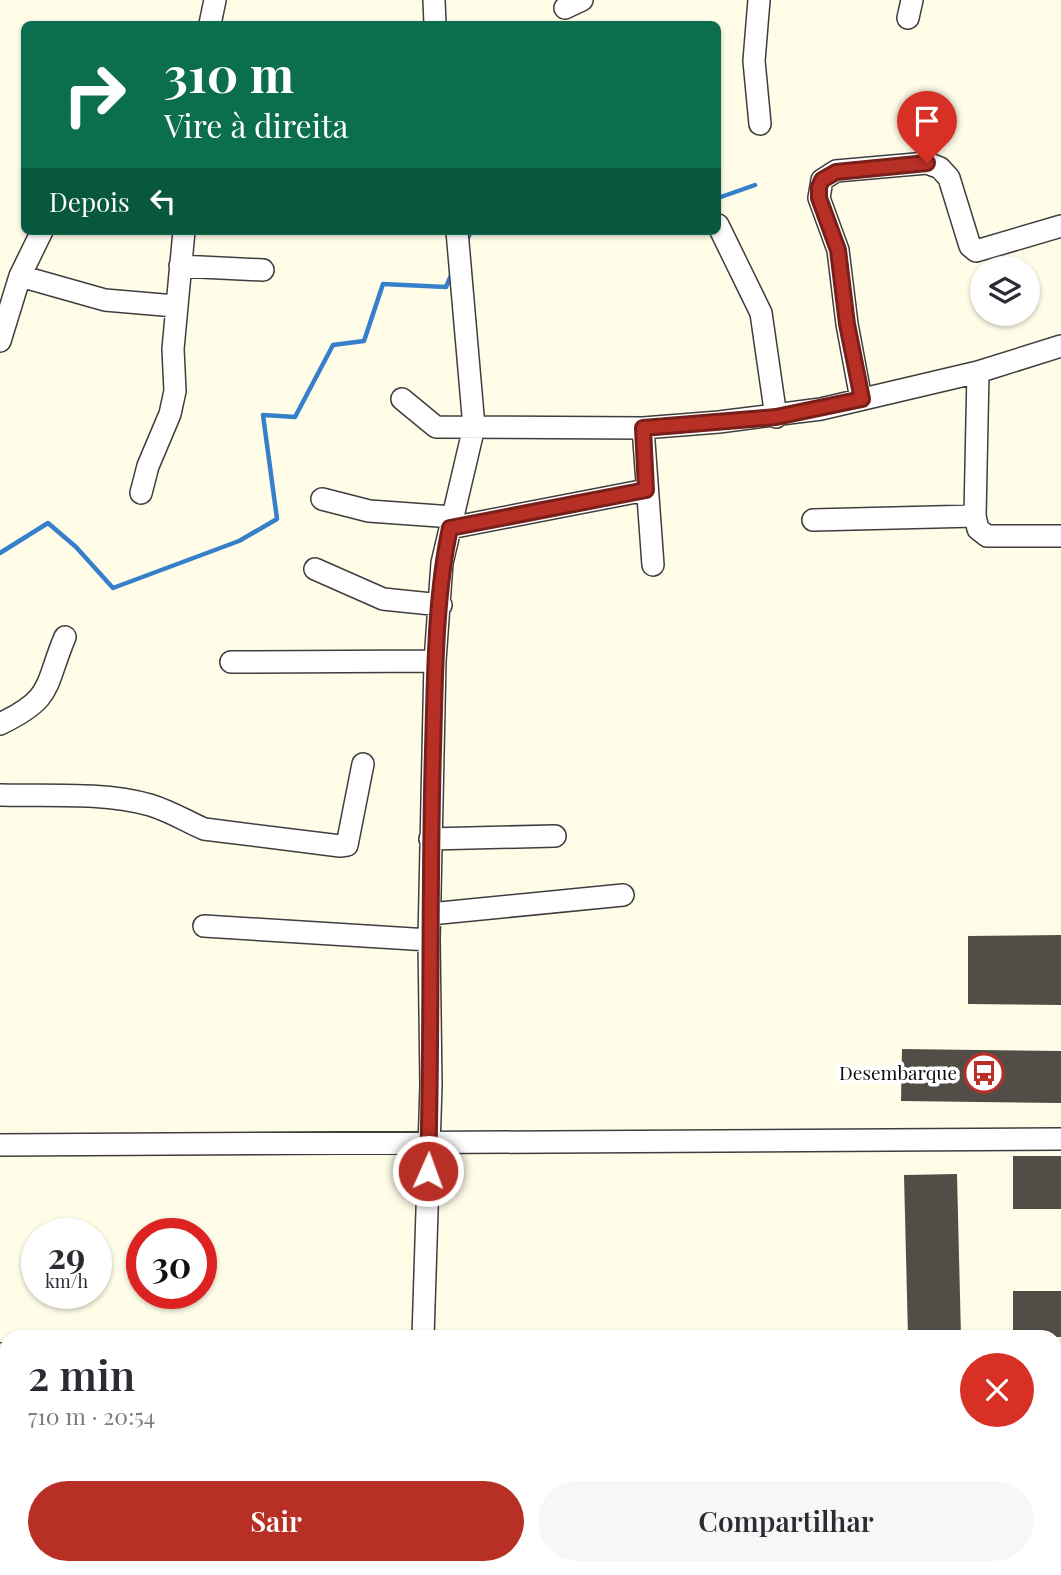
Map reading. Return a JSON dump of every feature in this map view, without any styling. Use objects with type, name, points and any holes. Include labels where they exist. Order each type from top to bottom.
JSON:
[{"type":"street","points":[[211,21],[215,0]]},
{"type":"street","points":[[434,0],[435,21]]},
{"type":"street","points":[[759,0],[754,61],[760,124]]},
{"type":"street","points":[[862,399],[847,324],[838,250],[819,198],[822,180],[836,172],[927,163],[940,168],[949,178],[970,246],[976,251],[1061,226]]},
{"type":"street","points":[[721,231],[761,313],[776,417]]},
{"type":"street","points":[[0,341],[20,276],[40,235]]},
{"type":"street","points":[[141,493],[148,466],[170,414],[175,391],[176,306],[184,235]]},
{"type":"street","points":[[423,1330],[429,1143],[430,839],[435,661],[442,563],[474,427],[457,235]]},
{"type":"street","points":[[180,266],[263,270]]},
{"type":"street","points":[[20,276],[105,300],[176,306]]},
{"type":"street","points":[[402,399],[431,426],[643,428],[776,417],[978,372],[1061,346]]},
{"type":"street","points":[[978,372],[975,516],[978,529],[987,537],[1061,537]]},
{"type":"street","points":[[643,428],[653,565]]},
{"type":"street","points":[[322,499],[369,511],[452,522],[646,490]]},
{"type":"street","points":[[813,520],[975,516]]},
{"type":"street","points":[[315,569],[383,599],[441,605]]},
{"type":"street","points":[[0,724],[37,703],[44,695],[65,637]]},
{"type":"street","points":[[231,662],[435,661]]},
{"type":"street","points":[[0,795],[116,799],[149,805],[185,817],[204,829],[340,846],[346,845],[363,764]]},
{"type":"street","points":[[430,839],[555,836]]},
{"type":"street","points":[[430,914],[623,895]]},
{"type":"street","points":[[204,926],[429,940]]},
{"type":"street","points":[[0,1145],[1061,1139]]},
{"type":"building","points":[[1061,935],[1061,1005],[968,1004],[968,936]]},
{"type":"building","points":[[902,1049],[1061,1051],[1061,1103],[901,1101]]},
{"type":"building","points":[[1013,1156],[1061,1156],[1061,1209],[1013,1209]]},
{"type":"building","points":[[957,1174],[961,1330],[908,1330],[904,1175]]},
{"type":"building","points":[[1013,1291],[1061,1291],[1061,1330],[1013,1330]]},
{"type":"waterway","points":[[721,197],[755,185]]},
{"type":"waterway","points":[[466,243],[469,235]]},
{"type":"waterway","points":[[0,553],[48,523],[76,547],[113,588],[239,541],[277,519],[263,415],[295,417],[333,345],[364,341],[383,284],[446,287],[452,273]]},
{"type":"place","name":"Desembarque","points":[[984,1073]]},
{"type":"route","points":[[428,1171],[430,839],[435,661],[442,563],[450,528],[646,490],[643,428],[776,417],[862,399],[847,324],[838,250],[819,198],[819,187],[822,180],[836,172],[927,163]]}]
